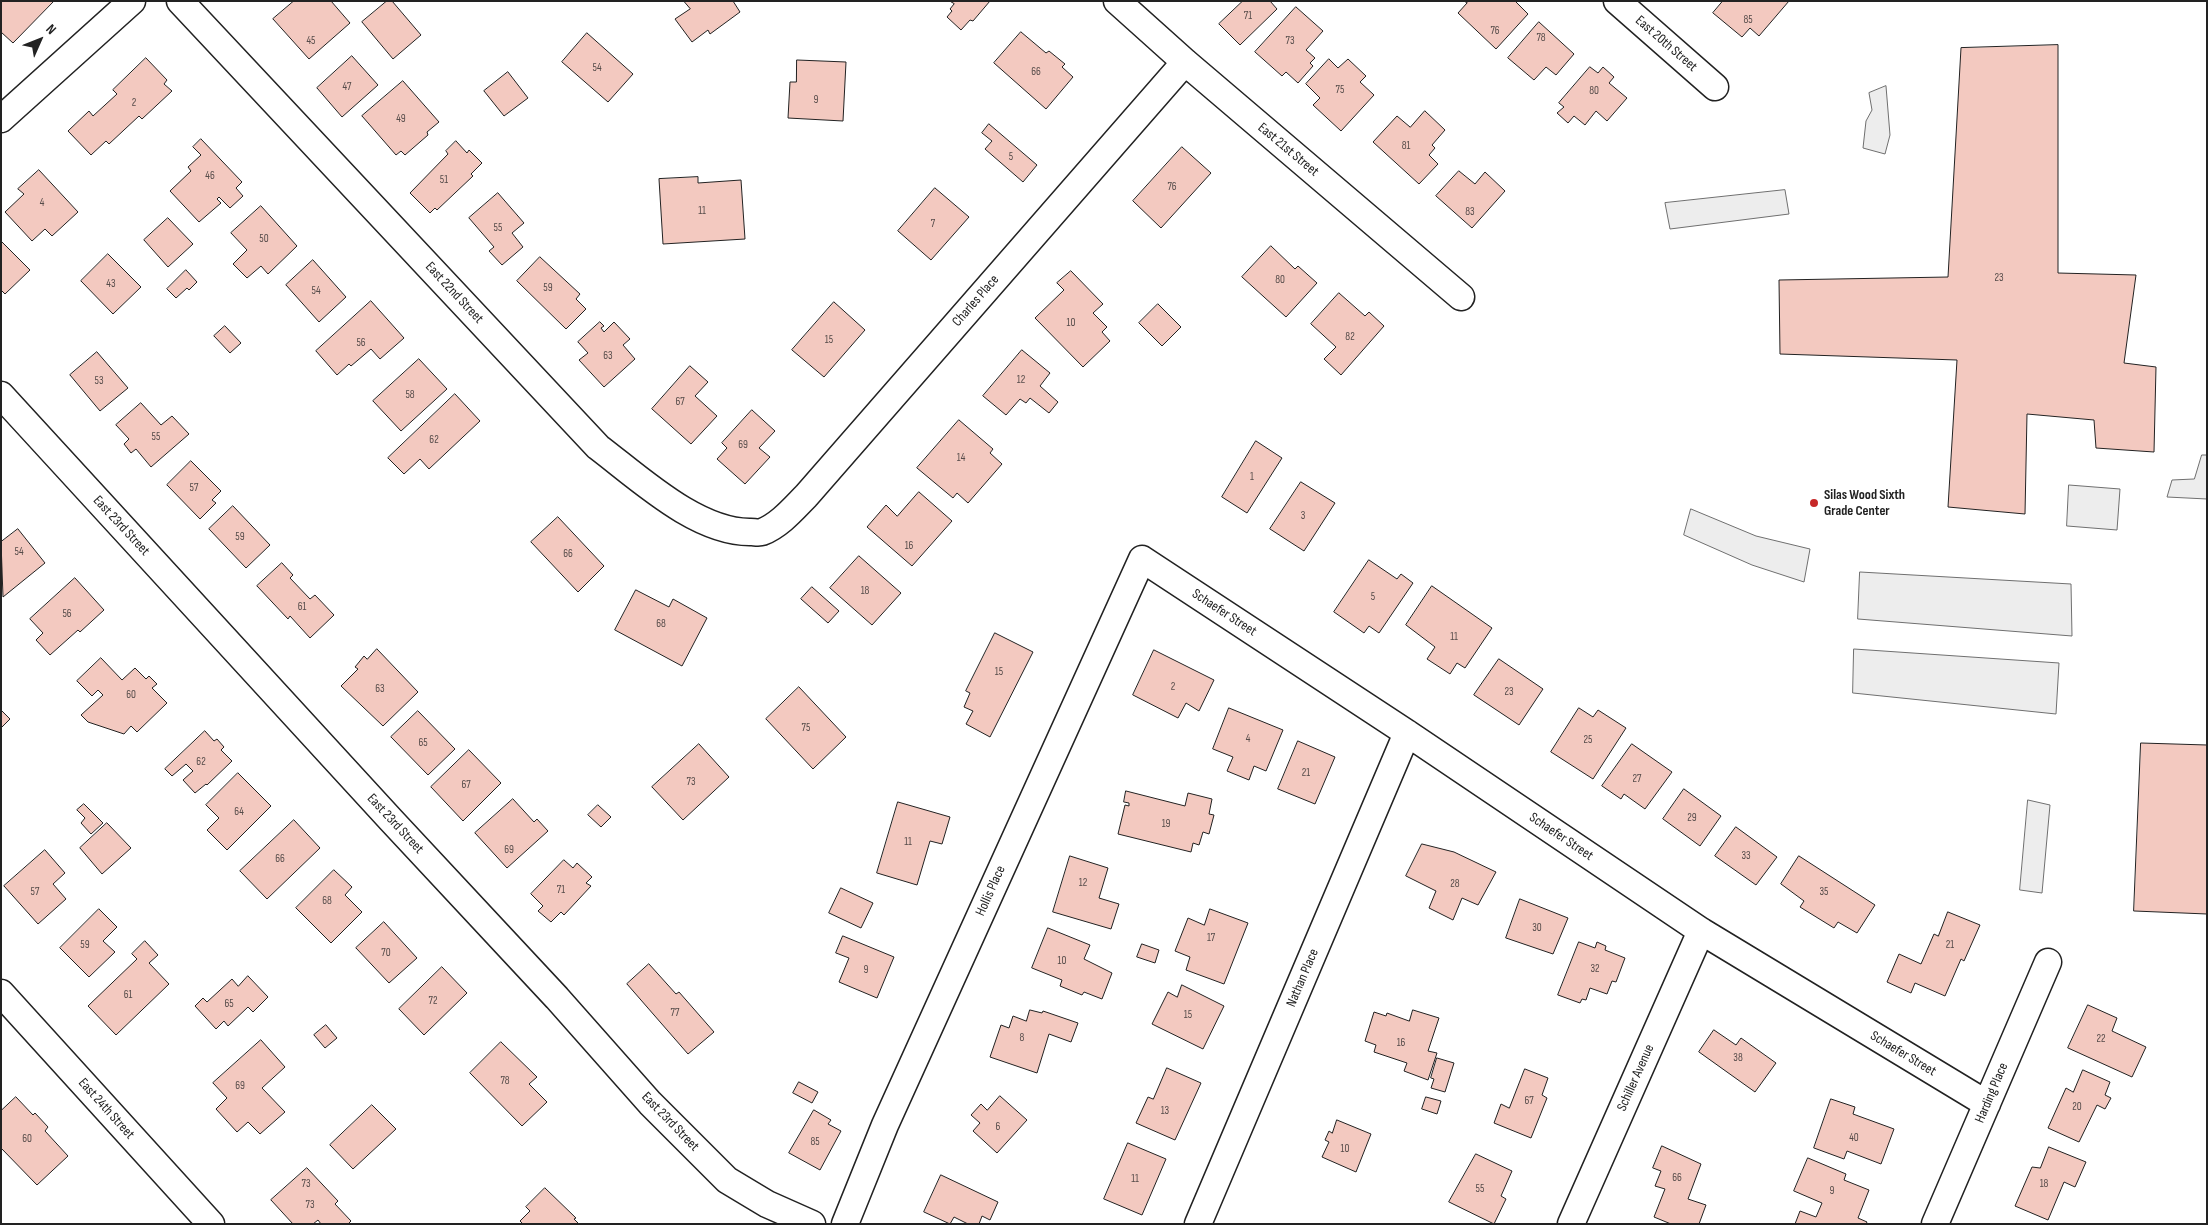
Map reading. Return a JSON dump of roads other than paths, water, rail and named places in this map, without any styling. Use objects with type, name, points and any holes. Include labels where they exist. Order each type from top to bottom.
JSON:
[{"type":"street","points":[[1,119],[132,1]]},
{"type":"street","name":"East 22nd Street","points":[[180,1],[598,447],[678,507],[713,526],[738,532],[762,532]]},
{"type":"street","name":"East 21st Street","points":[[1117,1],[1185,62],[1461,297]]},
{"type":"street","name":"East 20th Street","points":[[1617,1],[1715,87]]},
{"type":"street","name":"Charles Place","points":[[762,532],[785,517],[806,496],[1185,62]]},
{"type":"street","name":"East 23rd Street","points":[[1,395],[557,998],[650,1103],[727,1180],[767,1204],[812,1224]]},
{"type":"street","name":"Schaefer Street","points":[[1142,559],[1407,733],[1701,932],[1987,1104]]},
{"type":"street","name":"Hollis Place","points":[[844,1224],[885,1125],[1142,559]]},
{"type":"street","name":"Nathan Place","points":[[1198,1224],[1407,733]]},
{"type":"street","name":"Schiller Avenue","points":[[1571,1224],[1701,932]]},
{"type":"street","name":"Harding Place","points":[[1935,1224],[2048,962]]},
{"type":"street","name":"East 24th Street","points":[[1,993],[211,1224]]},
{"type":"place","name":"Silas Wood Sixth Grade Center","points":[[1814,503]]}]
